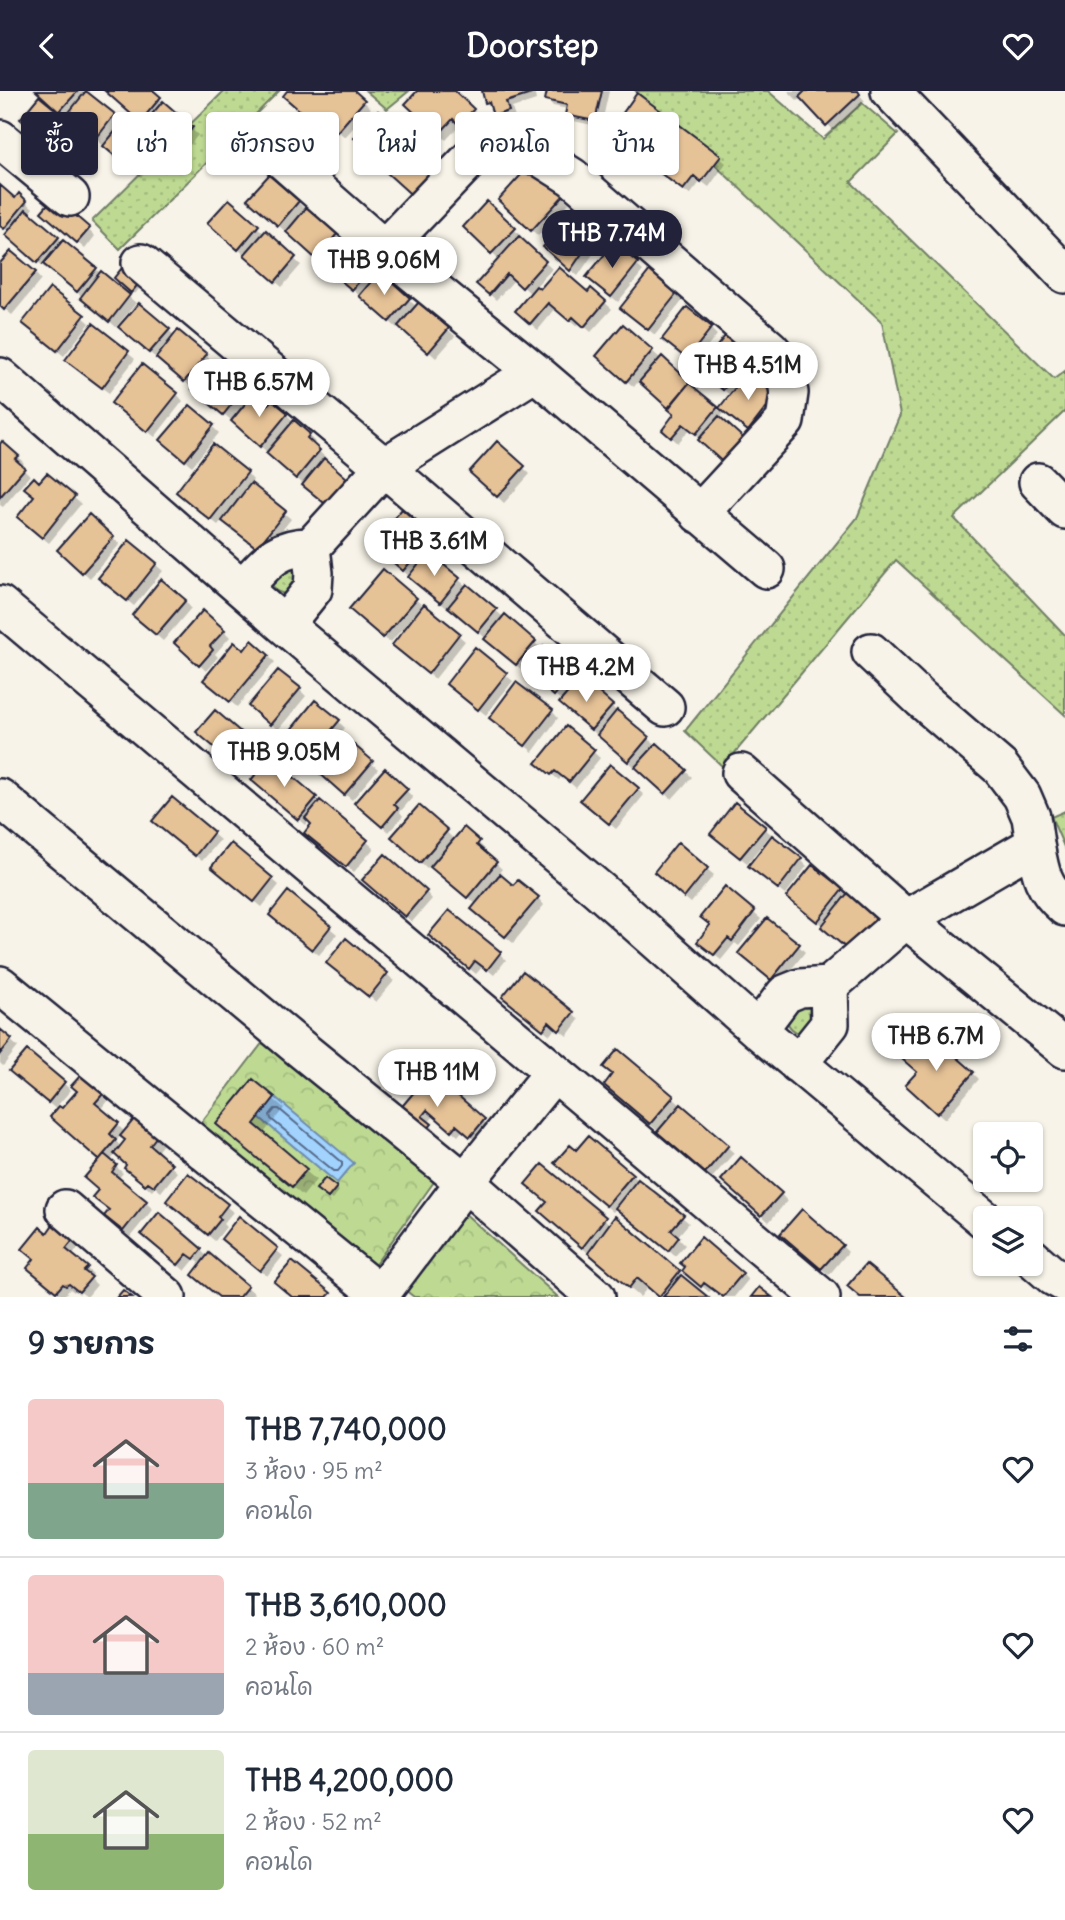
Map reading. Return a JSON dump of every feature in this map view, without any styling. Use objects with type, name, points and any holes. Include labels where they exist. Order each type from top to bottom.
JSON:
[{"type":"street","points":[[895,92],[1065,274]]},
{"type":"street","points":[[0,139],[70,197]]},
{"type":"street","points":[[384,249],[472,157],[497,152],[537,155],[572,177],[771,349],[784,365],[789,393],[785,421],[699,514]]},
{"type":"street","points":[[300,175],[384,249],[535,372],[766,569]]},
{"type":"street","points":[[141,263],[665,707]]},
{"type":"street","points":[[243,588],[273,556],[299,547],[311,547],[384,467],[535,372]]},
{"type":"street","points":[[0,377],[284,625],[973,1210]]},
{"type":"street","points":[[1038,482],[1065,510]]},
{"type":"street","points":[[284,625],[313,589],[311,547]]},
{"type":"street","points":[[0,605],[821,1297]]},
{"type":"street","points":[[871,652],[1000,767],[1022,796],[1031,817],[1040,874],[1052,896],[1065,907]]},
{"type":"street","points":[[741,773],[906,919],[1065,1049]]},
{"type":"street","points":[[0,798],[300,1049],[465,1182],[596,1297]]},
{"type":"street","points":[[758,1030],[785,994],[800,988],[829,986],[906,919],[1035,844]]},
{"type":"street","points":[[0,985],[381,1296],[465,1182],[555,1072]]},
{"type":"street","points":[[798,1064],[830,1024],[829,986]]},
{"type":"street","points":[[65,1209],[167,1297]]},
{"type":"street","points":[[1043,1267],[1065,1283]]},
{"type":"green space","points":[[224,91],[279,91],[258,112],[206,112],[206,164],[120,249],[92,221],[139,175],[192,175],[192,123]]},
{"type":"green space","points":[[366,91],[409,91],[387,109]]},
{"type":"green space","points":[[636,91],[768,91],[823,139],[862,103],[898,134],[851,182],[1054,379],[1065,371],[1065,411],[954,518],[1065,635],[1065,715],[896,560],[723,767],[685,731],[857,518],[900,415],[882,322],[679,131],[679,112],[658,112]]},
{"type":"green space","points":[[279,561],[304,570],[287,595],[276,591],[270,581]]},
{"type":"green space","points":[[1065,811],[1065,849],[1051,817]]},
{"type":"green space","points":[[788,1003],[821,1006],[800,1034],[791,1028],[787,1021]]},
{"type":"green space","points":[[267,1037],[436,1179],[374,1266],[200,1124]]},
{"type":"green space","points":[[462,1211],[558,1297],[414,1297],[404,1289]]},
{"type":"water","points":[[275,1097],[354,1163],[337,1183],[259,1117]]},
{"type":"building","points":[[36,91],[78,91],[59,112]]},
{"type":"building","points":[[86,91],[112,112],[112,118],[98,136],[98,112],[69,112]]},
{"type":"building","points":[[105,91],[154,91],[161,97],[148,112],[129,112]]},
{"type":"building","points":[[287,91],[355,91],[365,100],[339,130],[339,112],[301,112],[283,96]]},
{"type":"building","points":[[417,91],[455,91],[474,109],[471,112],[455,112],[455,121],[453,119],[441,132],[441,112],[414,112],[405,104]]},
{"type":"building","points":[[482,91],[530,91],[531,94],[506,102],[509,111],[506,112],[492,112],[489,102],[485,103]]},
{"type":"building","points":[[547,91],[602,91],[597,112],[588,112],[588,120],[574,117],[574,112],[566,112],[567,105],[545,100]]},
{"type":"building","points":[[805,91],[858,91],[860,94],[826,126],[799,97]]},
{"type":"building","points":[[637,93],[662,112],[624,112]]},
{"type":"building","points":[[39,96],[56,110],[54,112],[26,112]]},
{"type":"building","points":[[163,101],[176,112],[154,112]]},
{"type":"building","points":[[679,124],[721,156],[701,182],[694,176],[683,190],[663,175],[679,175]]},
{"type":"building","points":[[112,135],[112,154],[103,146]]},
{"type":"building","points":[[269,175],[299,201],[278,226],[247,199]]},
{"type":"building","points":[[389,175],[440,175],[417,200]]},
{"type":"building","points":[[521,175],[543,175],[564,195],[531,231],[498,200]]},
{"type":"building","points":[[0,185],[15,198],[19,193],[27,201],[4,229],[0,226]]},
{"type":"building","points":[[54,197],[90,228],[77,243],[41,212]]},
{"type":"building","points":[[229,199],[259,225],[238,250],[207,223]]},
{"type":"building","points":[[487,201],[516,228],[491,254],[463,227]]},
{"type":"building","points":[[307,207],[337,234],[316,259],[286,232]]},
{"type":"building","points":[[577,208],[584,215],[581,217],[596,233],[570,271],[543,247]]},
{"type":"building","points":[[26,209],[59,237],[37,263],[5,235]]},
{"type":"building","points":[[266,230],[296,257],[275,282],[244,255]]},
{"type":"building","points":[[519,236],[546,261],[522,288],[507,274],[489,295],[476,284]]},
{"type":"building","points":[[342,239],[373,265],[352,290],[321,264]]},
{"type":"building","points":[[63,240],[97,268],[77,292],[43,264]]},
{"type":"building","points":[[614,243],[638,263],[611,297],[586,277]]},
{"type":"building","points":[[11,251],[36,272],[4,310],[0,306],[0,263]]},
{"type":"building","points":[[126,263],[144,277],[131,293],[114,278]]},
{"type":"building","points":[[559,267],[588,292],[591,288],[606,301],[584,327],[573,317],[569,321],[548,303],[530,324],[515,311],[536,286],[540,289]]},
{"type":"building","points":[[651,269],[679,291],[648,330],[620,308]]},
{"type":"building","points":[[101,271],[130,295],[109,322],[80,298]]},
{"type":"building","points":[[380,271],[410,298],[389,322],[359,296]]},
{"type":"building","points":[[50,288],[85,315],[57,351],[22,323]]},
{"type":"building","points":[[419,302],[449,328],[428,353],[398,326]]},
{"type":"building","points":[[139,303],[170,329],[149,353],[118,327]]},
{"type":"building","points":[[687,307],[712,327],[687,359],[662,339]]},
{"type":"building","points":[[93,323],[129,351],[102,388],[65,360]]},
{"type":"building","points":[[623,324],[653,350],[626,382],[596,356]]},
{"type":"building","points":[[178,330],[207,354],[184,382],[156,358]]},
{"type":"building","points":[[725,336],[750,356],[723,390],[698,370]]},
{"type":"building","points":[[662,356],[690,382],[668,408],[639,382]]},
{"type":"building","points":[[142,364],[178,393],[147,432],[111,403]]},
{"type":"building","points":[[212,364],[243,390],[223,415],[192,389]]},
{"type":"building","points":[[747,373],[776,395],[748,431],[719,408]]},
{"type":"building","points":[[689,383],[718,407],[696,434],[683,424],[671,438],[662,430],[674,414],[668,409]]},
{"type":"building","points":[[254,393],[267,405],[272,400],[288,413],[260,447],[231,421]]},
{"type":"building","points":[[190,405],[214,425],[185,461],[160,440]]},
{"type":"building","points":[[719,416],[749,443],[728,467],[698,440]]},
{"type":"building","points":[[294,420],[310,434],[307,438],[320,450],[296,479],[266,453]]},
{"type":"building","points":[[2,441],[19,456],[15,459],[25,468],[0,497],[0,444]]},
{"type":"building","points":[[497,441],[525,466],[497,497],[469,472]]},
{"type":"building","points":[[213,444],[248,472],[210,520],[176,492]]},
{"type":"building","points":[[324,458],[355,485],[334,511],[302,485]]},
{"type":"building","points":[[47,473],[75,496],[42,538],[17,517],[34,496],[24,488],[34,477],[39,482]]},
{"type":"building","points":[[251,483],[286,511],[257,548],[222,521]]},
{"type":"building","points":[[402,509],[417,522],[412,528],[428,541],[403,571],[385,555],[393,546],[380,535]]},
{"type":"building","points":[[89,514],[114,537],[82,573],[57,550]]},
{"type":"building","points":[[129,540],[157,563],[127,601],[98,578]]},
{"type":"building","points":[[428,552],[460,578],[440,603],[408,577]]},
{"type":"building","points":[[383,569],[417,598],[383,638],[349,609]]},
{"type":"building","points":[[161,579],[186,600],[156,635],[132,615]]},
{"type":"building","points":[[467,584],[497,609],[478,632],[448,607]]},
{"type":"building","points":[[424,604],[460,633],[428,674],[392,645]]},
{"type":"building","points":[[203,610],[225,630],[210,646],[213,650],[199,666],[174,643]]},
{"type":"building","points":[[505,614],[536,641],[516,665],[484,639]]},
{"type":"building","points":[[252,640],[269,655],[230,702],[203,680],[234,642],[244,650]]},
{"type":"building","points":[[544,646],[574,671],[554,696],[524,670]]},
{"type":"building","points":[[475,647],[507,673],[478,710],[446,684]]},
{"type":"building","points":[[278,670],[301,688],[270,725],[248,706]]},
{"type":"building","points":[[581,677],[613,705],[591,730],[559,703]]},
{"type":"building","points":[[516,682],[553,710],[525,746],[489,718]]},
{"type":"building","points":[[315,700],[340,720],[309,757],[285,737]]},
{"type":"building","points":[[215,710],[257,746],[239,768],[196,732]]},
{"type":"building","points":[[617,710],[649,737],[628,762],[597,735]]},
{"type":"building","points":[[566,726],[595,750],[569,782],[555,771],[551,775],[536,763]]},
{"type":"building","points":[[346,738],[373,761],[344,795],[318,772]]},
{"type":"building","points":[[657,743],[687,770],[665,794],[635,767]]},
{"type":"building","points":[[270,757],[317,797],[298,820],[251,780]]},
{"type":"building","points":[[610,764],[639,788],[609,824],[580,800]]},
{"type":"building","points":[[385,768],[408,789],[394,804],[398,808],[382,827],[354,803]]},
{"type":"building","points":[[172,797],[214,832],[195,856],[152,821]]},
{"type":"building","points":[[320,800],[368,840],[346,867],[304,833],[311,824],[305,818]]},
{"type":"building","points":[[735,802],[766,827],[740,858],[710,834]]},
{"type":"building","points":[[419,805],[448,830],[420,863],[391,837]]},
{"type":"building","points":[[464,827],[480,841],[477,845],[497,862],[467,898],[430,867]]},
{"type":"building","points":[[772,835],[802,858],[778,889],[748,866]]},
{"type":"building","points":[[678,842],[708,868],[684,898],[654,872]]},
{"type":"building","points":[[231,843],[273,878],[254,902],[211,867]]},
{"type":"building","points":[[385,854],[427,891],[405,917],[362,880]]},
{"type":"building","points":[[812,865],[843,889],[817,922],[786,897]]},
{"type":"building","points":[[500,874],[513,885],[518,880],[539,897],[505,937],[471,909]]},
{"type":"building","points":[[858,880],[890,905],[852,953],[821,927]]},
{"type":"building","points":[[725,886],[755,911],[732,941],[728,938],[714,955],[697,942],[710,925],[700,917]]},
{"type":"building","points":[[288,891],[331,926],[312,950],[269,915]]},
{"type":"building","points":[[449,910],[501,952],[487,970],[475,961],[469,969],[428,935]]},
{"type":"building","points":[[767,918],[800,944],[771,980],[738,953]]},
{"type":"building","points":[[346,938],[388,973],[369,997],[326,963]]},
{"type":"building","points":[[523,971],[574,1012],[559,1031],[549,1022],[543,1030],[502,997]]},
{"type":"building","points":[[0,1029],[12,1039],[0,1054]]},
{"type":"building","points":[[927,1031],[974,1072],[937,1114],[905,1085],[917,1072],[903,1060]]},
{"type":"building","points":[[618,1049],[674,1096],[650,1124],[604,1085],[612,1074],[603,1067]]},
{"type":"building","points":[[27,1050],[65,1082],[48,1103],[9,1071]]},
{"type":"building","points":[[431,1072],[485,1119],[470,1137],[456,1125],[451,1131],[427,1110],[422,1116],[432,1124],[419,1139],[393,1117]]},
{"type":"building","points":[[81,1075],[103,1094],[95,1103],[119,1123],[110,1134],[116,1140],[99,1160],[50,1117],[77,1091],[71,1086]]},
{"type":"building","points":[[253,1079],[275,1097],[254,1124],[307,1169],[292,1187],[216,1124]]},
{"type":"building","points":[[681,1104],[729,1145],[705,1173],[657,1132]]},
{"type":"building","points":[[135,1118],[157,1136],[150,1145],[172,1164],[154,1186],[148,1182],[145,1185],[124,1168],[126,1165],[114,1154],[125,1140],[120,1136]]},
{"type":"building","points":[[588,1136],[633,1174],[606,1206],[554,1163],[570,1145],[576,1150]]},
{"type":"building","points":[[104,1154],[117,1165],[112,1172],[147,1201],[123,1231],[104,1216],[109,1210],[92,1197],[98,1190],[84,1178]]},
{"type":"building","points":[[741,1157],[782,1193],[761,1216],[721,1180]]},
{"type":"building","points":[[542,1164],[606,1217],[582,1248],[539,1211],[547,1202],[525,1184]]},
{"type":"building","points":[[188,1173],[228,1204],[218,1217],[221,1219],[208,1235],[166,1201]]},
{"type":"building","points":[[325,1178],[337,1187],[328,1198],[316,1189]]},
{"type":"building","points":[[638,1179],[684,1215],[671,1230],[679,1237],[668,1251],[615,1208]]},
{"type":"building","points":[[802,1209],[843,1245],[821,1269],[780,1234]]},
{"type":"building","points":[[159,1212],[202,1249],[194,1259],[187,1254],[178,1265],[141,1234]]},
{"type":"building","points":[[239,1216],[278,1248],[260,1271],[221,1239]]},
{"type":"building","points":[[615,1216],[680,1271],[659,1297],[637,1278],[629,1288],[588,1253]]},
{"type":"building","points":[[54,1223],[74,1239],[66,1249],[88,1267],[84,1271],[92,1277],[79,1292],[69,1284],[63,1284],[56,1292],[27,1268],[34,1259],[22,1249],[40,1227],[47,1233]]},
{"type":"building","points":[[701,1237],[743,1273],[723,1297],[704,1283],[701,1287],[682,1271],[685,1267],[680,1263]]},
{"type":"building","points":[[209,1253],[248,1286],[239,1297],[219,1297],[192,1275]]},
{"type":"building","points":[[292,1261],[331,1293],[327,1297],[292,1297],[274,1282]]},
{"type":"building","points":[[866,1264],[906,1297],[860,1297],[847,1286]]},
{"type":"building","points":[[681,1275],[708,1297],[663,1297]]},
{"type":"building","points":[[759,1287],[772,1297],[751,1297]]},
{"type":"building","points":[[123,1290],[132,1297],[117,1297]]}]
